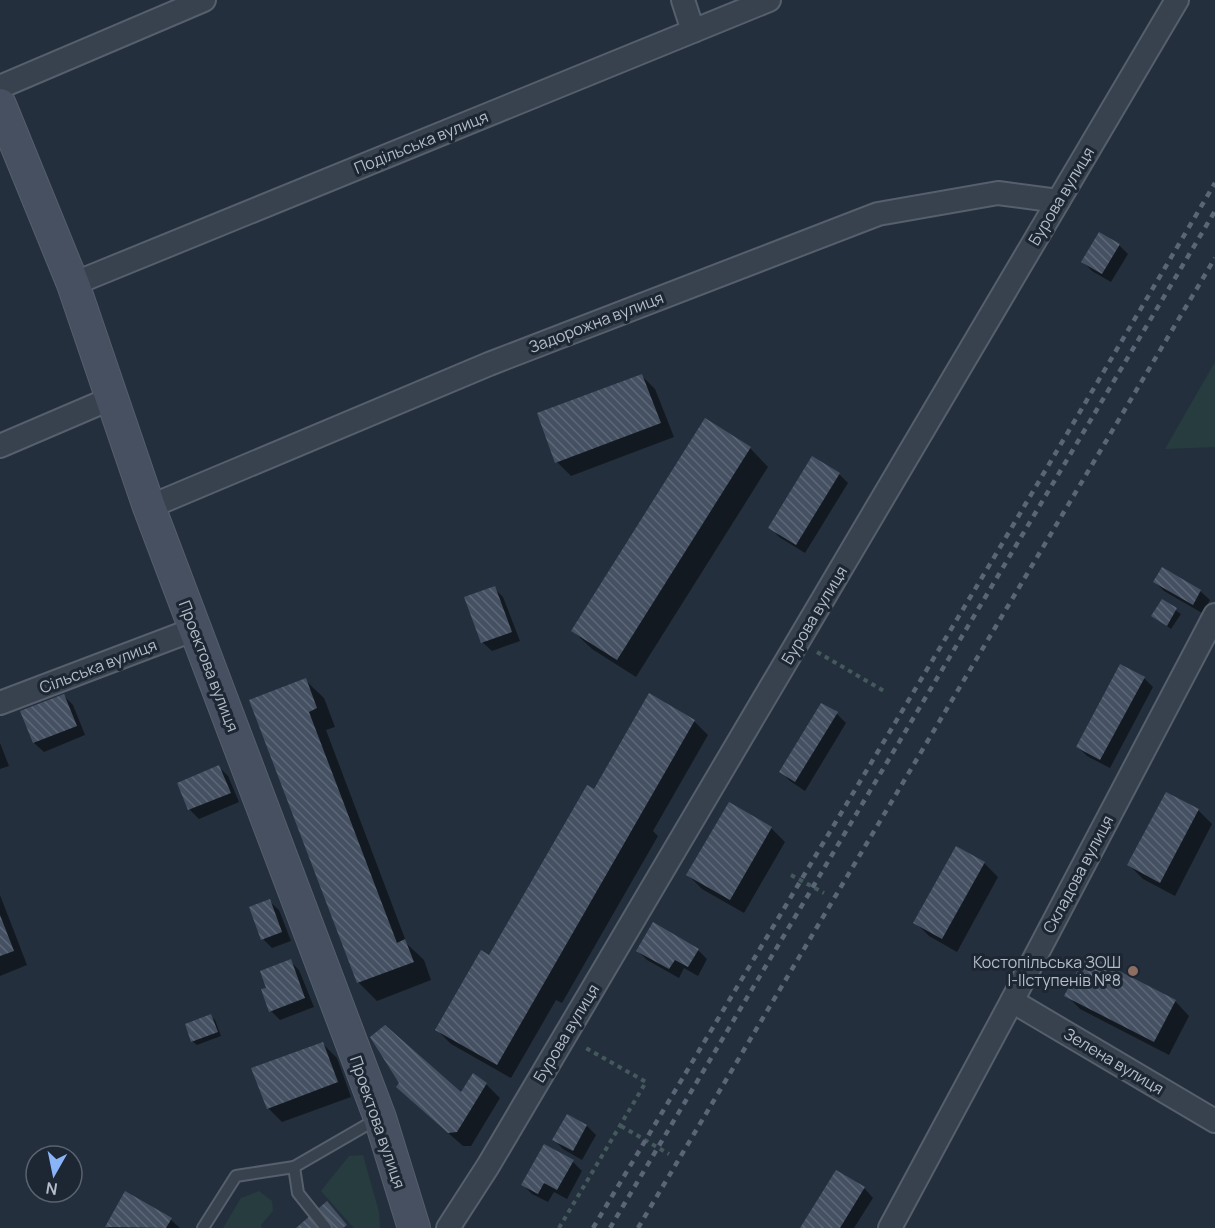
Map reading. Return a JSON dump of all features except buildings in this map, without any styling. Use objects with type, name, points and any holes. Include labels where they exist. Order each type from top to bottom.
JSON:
[{"type":"main road","name":"Проектова вулиця","points":[[0,105],[73,284],[148,507],[380,1118],[414,1228]]},
{"type":"street","points":[[0,87],[204,0]]},
{"type":"street","points":[[683,0],[693,31]]},
{"type":"street","name":"Подільська вулиця","points":[[73,284],[769,0]]},
{"type":"street","name":"Бурова вулиця","points":[[448,1228],[488,1166],[1176,0]]},
{"type":"street","name":"Задорожна вулиця","points":[[148,507],[489,364],[878,214],[998,193],[1058,201]]},
{"type":"street","points":[[0,446],[112,398]]},
{"type":"street","name":"Складова вулиця","points":[[890,1228],[1215,615]]},
{"type":"street","name":"Сільська вулиця","points":[[0,703],[195,629]]},
{"type":"street","name":"Зелена вулиця","points":[[1012,1001],[1215,1121]]},
{"type":"lane","points":[[203,1228],[236,1176],[294,1167],[380,1118]]},
{"type":"lane","points":[[294,1167],[298,1192],[326,1228]]},
{"type":"path","points":[[798,641],[884,691]]},
{"type":"path","points":[[791,875],[824,893]]},
{"type":"path","points":[[559,1228],[646,1082],[565,1036]]},
{"type":"path","points":[[620,1125],[669,1154]]},
{"type":"green space","points":[[1215,362],[1215,447],[1165,449]]},
{"type":"green space","points":[[363,1155],[379,1212],[380,1228],[354,1228],[321,1191],[349,1156]]},
{"type":"green space","points":[[259,1191],[272,1201],[273,1211],[261,1225],[262,1228],[223,1228],[241,1198]]},
{"type":"railway","points":[[593,1228],[1215,183]]},
{"type":"railway","points":[[610,1228],[1215,211]]},
{"type":"railway","points":[[638,1228],[1215,258]]},
{"type":"place","name":"Костопільська ЗОШ І-ІІступенів №8","points":[[1133,971]]}]
